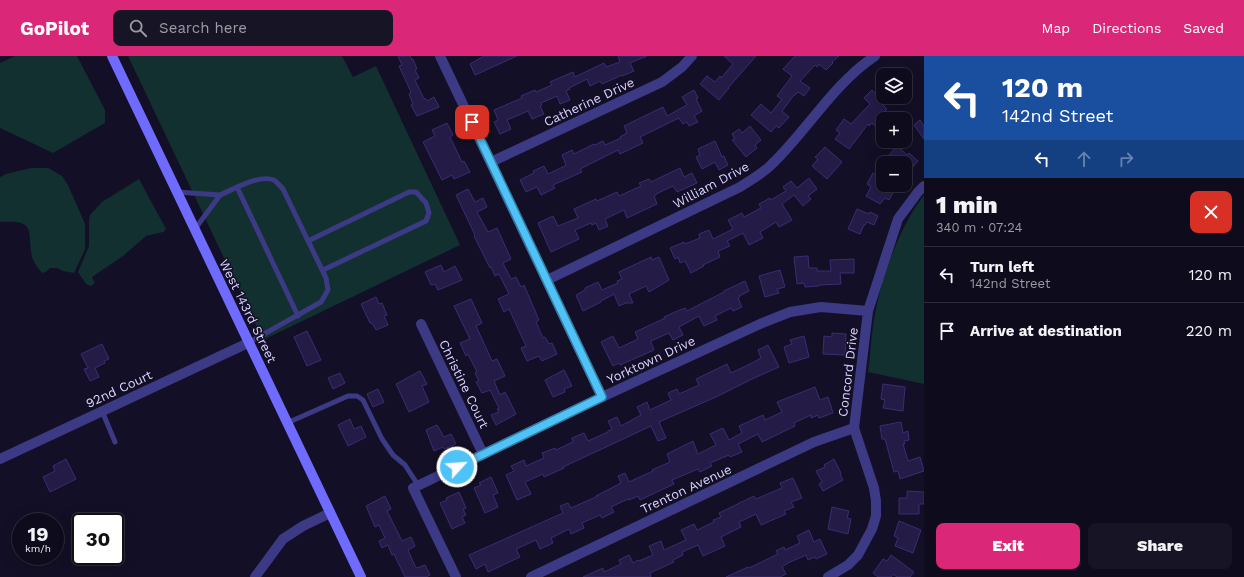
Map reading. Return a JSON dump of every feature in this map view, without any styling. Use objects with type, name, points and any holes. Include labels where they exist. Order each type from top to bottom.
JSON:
[{"type":"main road","name":"West 143rd Street","points":[[112,56],[360,577]]},
{"type":"street","points":[[440,56],[602,397]]},
{"type":"street","name":"Catherine Drive","points":[[491,162],[662,82],[682,67],[692,56]]},
{"type":"street","name":"William Drive","points":[[547,280],[740,187],[753,179],[770,166],[799,136],[855,72],[875,56]]},
{"type":"street","name":"Concord Drive","points":[[828,577],[848,565],[858,555],[872,529],[876,516],[874,488],[854,428],[868,311],[898,219],[924,186]]},
{"type":"street","name":"Yorktown Drive","points":[[418,485],[602,397],[760,324],[790,312],[821,307],[868,311]]},
{"type":"street","name":"Christine Court","points":[[421,324],[483,454]]},
{"type":"street","name":"92nd Court","points":[[0,459],[248,343]]},
{"type":"street","name":"Trenton Avenue","points":[[531,577],[814,442],[854,428]]},
{"type":"street","points":[[418,485],[414,488],[456,577]]},
{"type":"street","points":[[255,577],[283,540],[303,526],[330,513]]},
{"type":"lane","points":[[177,192],[220,195],[253,180],[267,178],[275,180],[283,189],[326,278],[328,290],[321,302],[248,343]]},
{"type":"lane","points":[[237,188],[298,316]]},
{"type":"lane","points":[[308,241],[409,192],[416,192],[426,203],[429,213],[426,221],[322,270]]},
{"type":"lane","points":[[195,230],[220,195]]},
{"type":"lane","points":[[287,423],[348,396],[357,396],[363,400],[382,439],[393,455],[404,465],[418,485]]},
{"type":"lane","points":[[102,412],[116,442]]},
{"type":"green space","points":[[15,56],[77,56],[105,110],[105,123],[53,153],[0,128],[0,63]]},
{"type":"green space","points":[[128,56],[342,56],[353,77],[376,66],[460,245],[263,340]]},
{"type":"green space","points":[[31,168],[48,168],[62,176],[68,185],[85,224],[85,249],[74,273],[57,268],[50,268],[46,272],[42,273],[32,257],[28,229],[25,225],[12,222],[0,222],[0,177],[6,174]]},
{"type":"green space","points":[[139,179],[166,229],[163,232],[146,236],[123,256],[92,277],[95,283],[91,286],[86,284],[78,272],[89,246],[90,215],[102,202]]},
{"type":"green space","points":[[924,195],[924,384],[868,372],[878,299],[887,268],[907,221]]},
{"type":"building","points":[[398,56],[410,56],[412,60],[413,59],[417,69],[415,70],[419,78],[415,80],[424,99],[425,98],[427,101],[434,97],[439,107],[417,116],[411,105],[413,104],[409,94],[411,92],[399,66],[402,65]]},
{"type":"building","points":[[484,56],[517,56],[475,75],[470,64]]},
{"type":"building","points":[[618,56],[647,56],[630,63],[634,71],[622,76],[602,84],[600,81],[590,86],[587,79],[569,88],[570,89],[566,91],[570,100],[560,104],[557,96],[541,103],[542,105],[540,106],[544,114],[532,119],[528,111],[507,120],[511,129],[500,134],[494,122],[498,120],[494,110],[522,98],[521,96],[535,90],[536,92],[552,85],[550,82],[573,72],[575,77],[604,63],[606,67],[620,62]]},
{"type":"building","points":[[724,56],[756,56],[719,100],[700,84],[707,76],[715,82],[720,76],[721,78],[733,64]]},
{"type":"building","points":[[795,56],[839,56],[826,70],[819,64],[817,67],[815,65],[800,81],[810,88],[804,96],[798,92],[794,95],[782,111],[789,117],[779,128],[776,126],[771,132],[751,115],[761,104],[771,113],[782,99],[777,96],[792,76],[783,69]]},
{"type":"building","points":[[694,90],[698,98],[696,99],[702,111],[694,116],[698,122],[689,126],[687,122],[683,124],[679,118],[640,137],[643,143],[620,154],[618,150],[580,169],[582,172],[553,185],[555,188],[541,195],[537,187],[526,192],[520,180],[534,173],[533,171],[544,166],[548,174],[565,166],[566,165],[562,155],[572,150],[574,154],[594,144],[595,145],[603,141],[605,145],[621,138],[620,137],[627,133],[624,126],[663,107],[667,116],[687,105],[682,97]]},
{"type":"building","points":[[872,90],[876,94],[876,104],[882,104],[887,109],[884,112],[876,112],[876,127],[872,123],[869,126],[868,124],[849,149],[835,139],[840,133],[836,130],[844,119],[851,124],[870,104],[864,98]]},
{"type":"building","points":[[920,120],[924,126],[924,139],[914,125]]},
{"type":"building","points":[[447,123],[453,135],[450,137],[462,162],[464,161],[470,172],[454,179],[452,175],[442,180],[423,142],[435,136],[432,130]]},
{"type":"building","points":[[750,126],[761,140],[755,145],[757,148],[746,157],[732,140],[735,139],[732,134],[739,129],[742,133]]},
{"type":"building","points":[[715,141],[722,157],[724,156],[728,165],[719,170],[715,162],[702,169],[696,157],[700,155],[698,149]]},
{"type":"building","points":[[825,147],[842,162],[827,179],[812,166],[818,159],[815,157]]},
{"type":"building","points":[[895,148],[899,148],[907,155],[909,153],[918,161],[912,168],[912,156],[888,156]]},
{"type":"building","points":[[680,168],[684,177],[692,173],[697,183],[677,192],[673,186],[656,194],[654,196],[657,204],[627,218],[624,210],[605,219],[608,226],[599,230],[596,223],[592,225],[591,223],[575,230],[579,239],[551,252],[538,223],[553,216],[558,226],[578,218],[574,209],[596,199],[597,201],[617,192],[619,196],[641,186],[639,183],[649,179],[651,182]]},
{"type":"building","points":[[873,173],[876,175],[876,192],[893,192],[889,200],[885,198],[880,204],[866,196],[871,187],[867,184]]},
{"type":"building","points":[[809,178],[817,189],[808,196],[811,199],[803,206],[794,195],[782,204],[792,220],[779,227],[776,222],[760,232],[763,238],[749,245],[743,233],[727,241],[730,246],[718,251],[720,257],[703,265],[704,266],[691,273],[685,261],[680,263],[678,257],[675,259],[670,248],[684,242],[685,244],[700,238],[699,234],[709,230],[713,239],[733,229],[728,220],[742,213],[744,217],[761,208],[759,204],[770,198],[771,200],[786,191],[783,187],[791,181],[797,188]]},
{"type":"building","points":[[468,189],[475,202],[483,198],[487,207],[477,212],[488,232],[497,228],[511,259],[503,263],[511,279],[516,277],[521,287],[524,285],[539,320],[536,322],[543,338],[545,337],[549,344],[552,343],[557,354],[542,361],[539,356],[527,361],[521,348],[526,346],[509,309],[504,312],[498,299],[509,294],[499,274],[495,276],[491,267],[490,268],[456,195]]},
{"type":"building","points":[[857,209],[869,214],[870,212],[878,216],[874,225],[867,222],[864,225],[860,234],[848,229]]},
{"type":"building","points":[[808,256],[809,268],[817,268],[817,271],[831,271],[830,260],[854,259],[854,273],[840,273],[841,284],[805,287],[804,283],[797,284],[794,257]]},
{"type":"building","points":[[651,257],[652,260],[659,257],[669,280],[649,292],[646,286],[629,294],[633,303],[626,303],[619,306],[614,294],[583,311],[576,295],[585,290],[585,288],[598,282],[602,290],[618,283],[617,281],[622,279],[619,272]]},
{"type":"building","points":[[441,265],[444,272],[455,266],[462,280],[438,290],[435,284],[431,285],[425,272]]},
{"type":"building","points":[[780,270],[785,287],[777,289],[779,293],[765,297],[759,276]]},
{"type":"building","points":[[745,281],[749,291],[738,298],[742,307],[733,311],[731,308],[715,316],[717,320],[704,326],[699,316],[679,327],[683,335],[673,340],[669,333],[651,341],[654,350],[620,365],[619,363],[613,366],[601,342],[613,336],[619,348],[638,339],[635,332],[675,312],[685,308],[687,311]]},
{"type":"building","points":[[376,297],[379,304],[382,303],[387,315],[384,316],[388,325],[376,330],[372,323],[370,323],[361,304]]},
{"type":"building","points":[[471,299],[482,323],[476,326],[492,361],[497,359],[505,376],[494,381],[500,395],[505,392],[516,414],[496,425],[491,415],[499,412],[497,409],[499,408],[490,390],[482,393],[476,382],[479,381],[475,373],[477,372],[468,354],[466,356],[460,343],[470,339],[454,306]]},
{"type":"building","points":[[307,331],[321,360],[307,366],[294,337]]},
{"type":"building","points":[[832,333],[846,334],[845,355],[823,354],[824,336],[832,337]]},
{"type":"building","points":[[804,336],[809,357],[789,363],[784,347],[792,344],[790,340]]},
{"type":"building","points":[[102,344],[109,359],[104,361],[105,363],[95,368],[99,377],[90,381],[84,369],[88,368],[81,354]]},
{"type":"building","points":[[768,345],[779,367],[659,422],[666,438],[658,441],[651,426],[544,477],[543,474],[525,482],[531,494],[517,500],[506,475],[514,471],[511,466],[524,460],[526,466],[544,458],[542,453],[555,448],[556,450],[573,442],[572,438],[584,433],[588,441],[608,432],[612,429],[608,421],[617,417],[621,426],[641,415],[637,407],[647,402],[650,410],[671,400],[668,393],[677,389],[679,394],[699,385],[696,379],[727,364],[731,373],[761,358],[758,350]]},
{"type":"building","points":[[564,370],[572,386],[564,389],[565,392],[553,397],[545,380]]},
{"type":"building","points":[[420,371],[427,384],[422,386],[429,402],[409,412],[396,384]]},
{"type":"building","points":[[340,373],[345,383],[333,389],[328,378]]},
{"type":"building","points":[[883,384],[905,387],[903,411],[883,408],[885,400],[881,399]]},
{"type":"building","points":[[815,387],[820,400],[828,397],[833,413],[819,418],[818,415],[811,418],[811,415],[794,423],[795,426],[762,442],[758,434],[738,444],[742,452],[730,457],[729,455],[710,463],[712,466],[700,472],[698,469],[672,480],[674,484],[640,500],[638,496],[611,507],[614,512],[602,518],[600,515],[582,523],[584,528],[571,534],[569,529],[551,538],[553,543],[540,549],[536,540],[516,549],[520,557],[488,572],[485,564],[476,569],[469,555],[563,513],[560,506],[568,503],[571,508],[598,496],[596,496],[621,483],[618,476],[625,473],[629,482],[653,471],[652,470],[670,462],[667,454],[693,441],[698,454],[716,445],[710,434],[723,428],[729,440],[742,433],[739,426],[763,415],[765,420],[782,412],[777,402]]},
{"type":"building","points":[[378,389],[384,402],[373,407],[367,394]]},
{"type":"building","points":[[350,419],[354,429],[361,426],[366,437],[348,446],[338,425]]},
{"type":"building","points":[[901,422],[903,433],[908,431],[909,440],[904,441],[905,444],[903,444],[908,461],[920,457],[924,471],[900,479],[898,471],[894,472],[885,439],[882,439],[880,426]]},
{"type":"building","points":[[437,425],[444,437],[451,434],[456,444],[434,451],[426,430]]},
{"type":"building","points":[[66,459],[76,479],[50,492],[43,477],[55,471],[53,466]]},
{"type":"building","points":[[834,459],[843,480],[823,491],[819,484],[822,482],[816,471],[825,467],[824,465]]},
{"type":"building","points":[[491,477],[498,493],[493,495],[498,507],[485,513],[474,488],[481,485],[479,483]]},
{"type":"building","points":[[793,478],[802,498],[791,502],[794,507],[784,511],[786,514],[761,525],[756,514],[739,522],[741,527],[721,537],[725,546],[703,556],[698,545],[682,552],[683,555],[673,560],[674,562],[650,573],[651,577],[583,577],[603,568],[604,572],[621,564],[619,560],[629,555],[633,563],[653,555],[649,546],[661,541],[664,550],[686,540],[681,530],[694,524],[697,530],[721,517],[719,513],[754,496],[756,499],[782,488],[780,483]]},
{"type":"building","points":[[907,491],[924,492],[924,504],[919,504],[919,514],[899,514],[899,498],[907,498]]},
{"type":"building","points":[[459,492],[466,508],[463,509],[466,515],[462,517],[465,523],[452,529],[440,503],[447,500],[446,498]]},
{"type":"building","points":[[385,496],[391,509],[387,511],[402,541],[411,537],[415,546],[408,550],[415,566],[417,568],[425,565],[430,575],[426,577],[405,577],[388,545],[382,548],[379,541],[385,538],[379,525],[375,527],[366,506]]},
{"type":"building","points":[[832,507],[849,511],[847,518],[851,519],[848,534],[828,529]]},
{"type":"building","points":[[899,521],[921,530],[913,553],[895,546],[898,538],[894,536]]},
{"type":"building","points":[[809,530],[814,542],[820,539],[827,554],[816,559],[815,557],[808,560],[806,555],[788,563],[782,567],[786,574],[780,577],[726,577],[778,554],[776,551],[784,547],[785,550],[800,543],[797,536]]},
{"type":"building","points":[[891,555],[914,572],[910,577],[897,577],[893,574],[891,577],[878,577],[873,573],[883,559],[887,561]]},
{"type":"route","points":[[457,467],[602,397],[472,122]]}]
